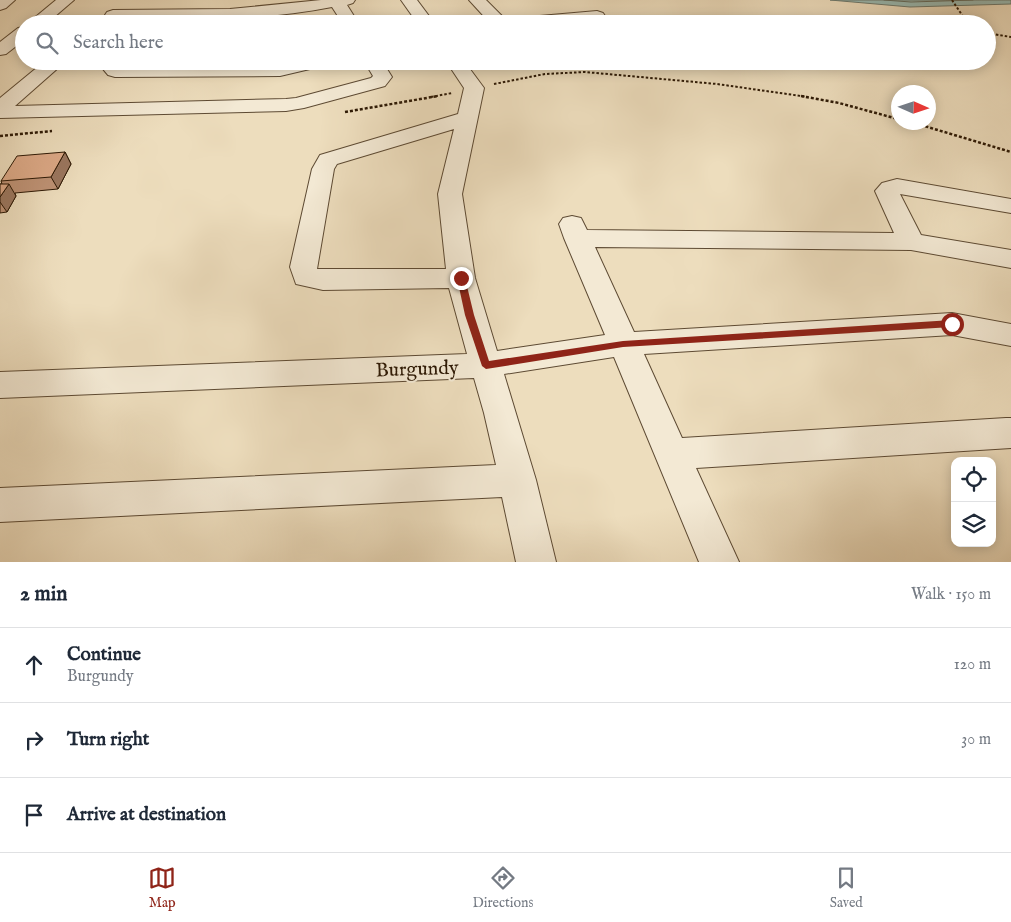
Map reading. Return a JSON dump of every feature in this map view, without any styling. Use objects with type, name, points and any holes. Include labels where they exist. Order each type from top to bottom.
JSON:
[{"type":"street","points":[[0,5],[7,0]]},
{"type":"street","points":[[46,15],[66,0]]},
{"type":"street","points":[[114,15],[130,0]]},
{"type":"street","points":[[168,15],[183,0]]},
{"type":"street","points":[[226,15],[239,0]]},
{"type":"street","points":[[409,0],[420,15]]},
{"type":"street","points":[[482,0],[494,15]]},
{"type":"street","points":[[237,15],[284,11],[342,1],[347,15]]},
{"type":"street","points":[[0,50],[15,39]]},
{"type":"street","points":[[0,108],[46,70]]},
{"type":"street","points":[[114,70],[280,70]]},
{"type":"street","points":[[0,112],[297,104],[378,82],[383,77],[379,70]]},
{"type":"street","points":[[461,70],[474,88],[450,194],[461,278],[470,315],[501,413],[536,562]]},
{"type":"street","points":[[461,278],[323,280],[306,277],[304,267],[323,169],[328,160],[468,118]]},
{"type":"street","points":[[910,242],[887,192],[890,188],[897,186],[1011,206]]},
{"type":"street","points":[[719,562],[574,231],[910,242],[1011,259]]},
{"type":"street","name":"Burgundy","points":[[0,385],[486,366],[623,344],[952,324],[1011,335]]},
{"type":"street","points":[[671,454],[1011,433]]},
{"type":"street","points":[[0,505],[518,480]]},
{"type":"path","points":[[952,0],[963,15]]},
{"type":"path","points":[[996,34],[1011,37]]},
{"type":"path","points":[[489,85],[545,73],[575,71],[603,73],[724,84],[774,91],[891,117]]},
{"type":"path","points":[[936,130],[1011,152]]},
{"type":"water","points":[[830,0],[1011,0],[1011,4],[910,7]]},
{"type":"building","points":[[65,152],[51,177],[1,181],[17,156]]},
{"type":"building","points":[[0,184],[9,184],[0,197]]},
{"type":"route","points":[[461,278],[486,366],[623,344],[952,324]]}]
